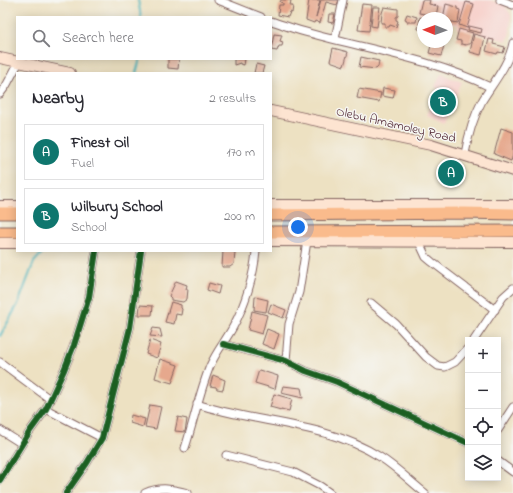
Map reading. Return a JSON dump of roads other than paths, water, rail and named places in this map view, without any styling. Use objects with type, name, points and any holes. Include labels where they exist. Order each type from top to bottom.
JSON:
[{"type":"main road","points":[[0,214],[16,213]]},
{"type":"main road","points":[[464,213],[466,222],[464,231]]},
{"type":"main road","points":[[272,214],[513,214]]},
{"type":"main road","points":[[272,233],[513,231]]},
{"type":"main road","points":[[0,232],[16,232]]},
{"type":"street","points":[[218,0],[258,16]]},
{"type":"street","points":[[335,39],[342,0]]},
{"type":"street","points":[[500,0],[513,5]]},
{"type":"street","points":[[272,21],[308,33],[379,49],[452,70],[490,87]]},
{"type":"street","points":[[465,154],[467,138],[474,117],[490,87],[502,69],[513,43]]},
{"type":"street","points":[[0,58],[65,72]]},
{"type":"street","points":[[0,94],[19,62]]},
{"type":"street","name":"Olebu Amamoley Road","points":[[272,111],[431,145],[465,154],[513,170]]},
{"type":"street","points":[[272,214],[513,205]]},
{"type":"street","points":[[0,206],[16,206]]},
{"type":"street","points":[[272,233],[307,241],[513,242]]},
{"type":"street","points":[[286,361],[289,324],[299,292],[307,241]]},
{"type":"street","points":[[0,242],[16,242]]},
{"type":"street","points":[[419,242],[426,257],[495,310]]},
{"type":"street","points":[[0,480],[46,409],[64,370],[78,333],[88,297],[96,252]]},
{"type":"street","points":[[66,493],[92,456],[102,438],[130,328],[141,252]]},
{"type":"street","points":[[185,448],[197,404],[210,366],[234,326],[242,307],[250,284],[256,252]]},
{"type":"street","points":[[476,337],[503,297],[513,288]]},
{"type":"street","points":[[371,304],[396,324],[432,363],[438,366],[445,366],[455,362],[465,351]]},
{"type":"street","points":[[223,344],[286,361],[306,371],[337,382],[465,442]]},
{"type":"street","points":[[0,362],[51,400]]},
{"type":"street","points":[[197,404],[220,412],[307,428],[346,441],[380,457],[425,493]]},
{"type":"street","points":[[501,425],[513,407]]},
{"type":"street","points":[[46,409],[102,438]]},
{"type":"street","points":[[0,430],[22,444]]},
{"type":"street","points":[[226,455],[293,472],[330,493]]},
{"type":"street","points":[[501,463],[513,472]]},
{"type":"street","points":[[146,493],[156,489],[167,488],[188,493]]},
{"type":"waterway","points":[[138,0],[141,16]]},
{"type":"waterway","points":[[136,72],[140,60]]},
{"type":"waterway","points":[[0,336],[18,304],[34,262],[43,252]]},
{"type":"place","name":"Wilbury School","points":[[443,102]]},
{"type":"place","name":"Finest Oil","points":[[451,173]]}]
